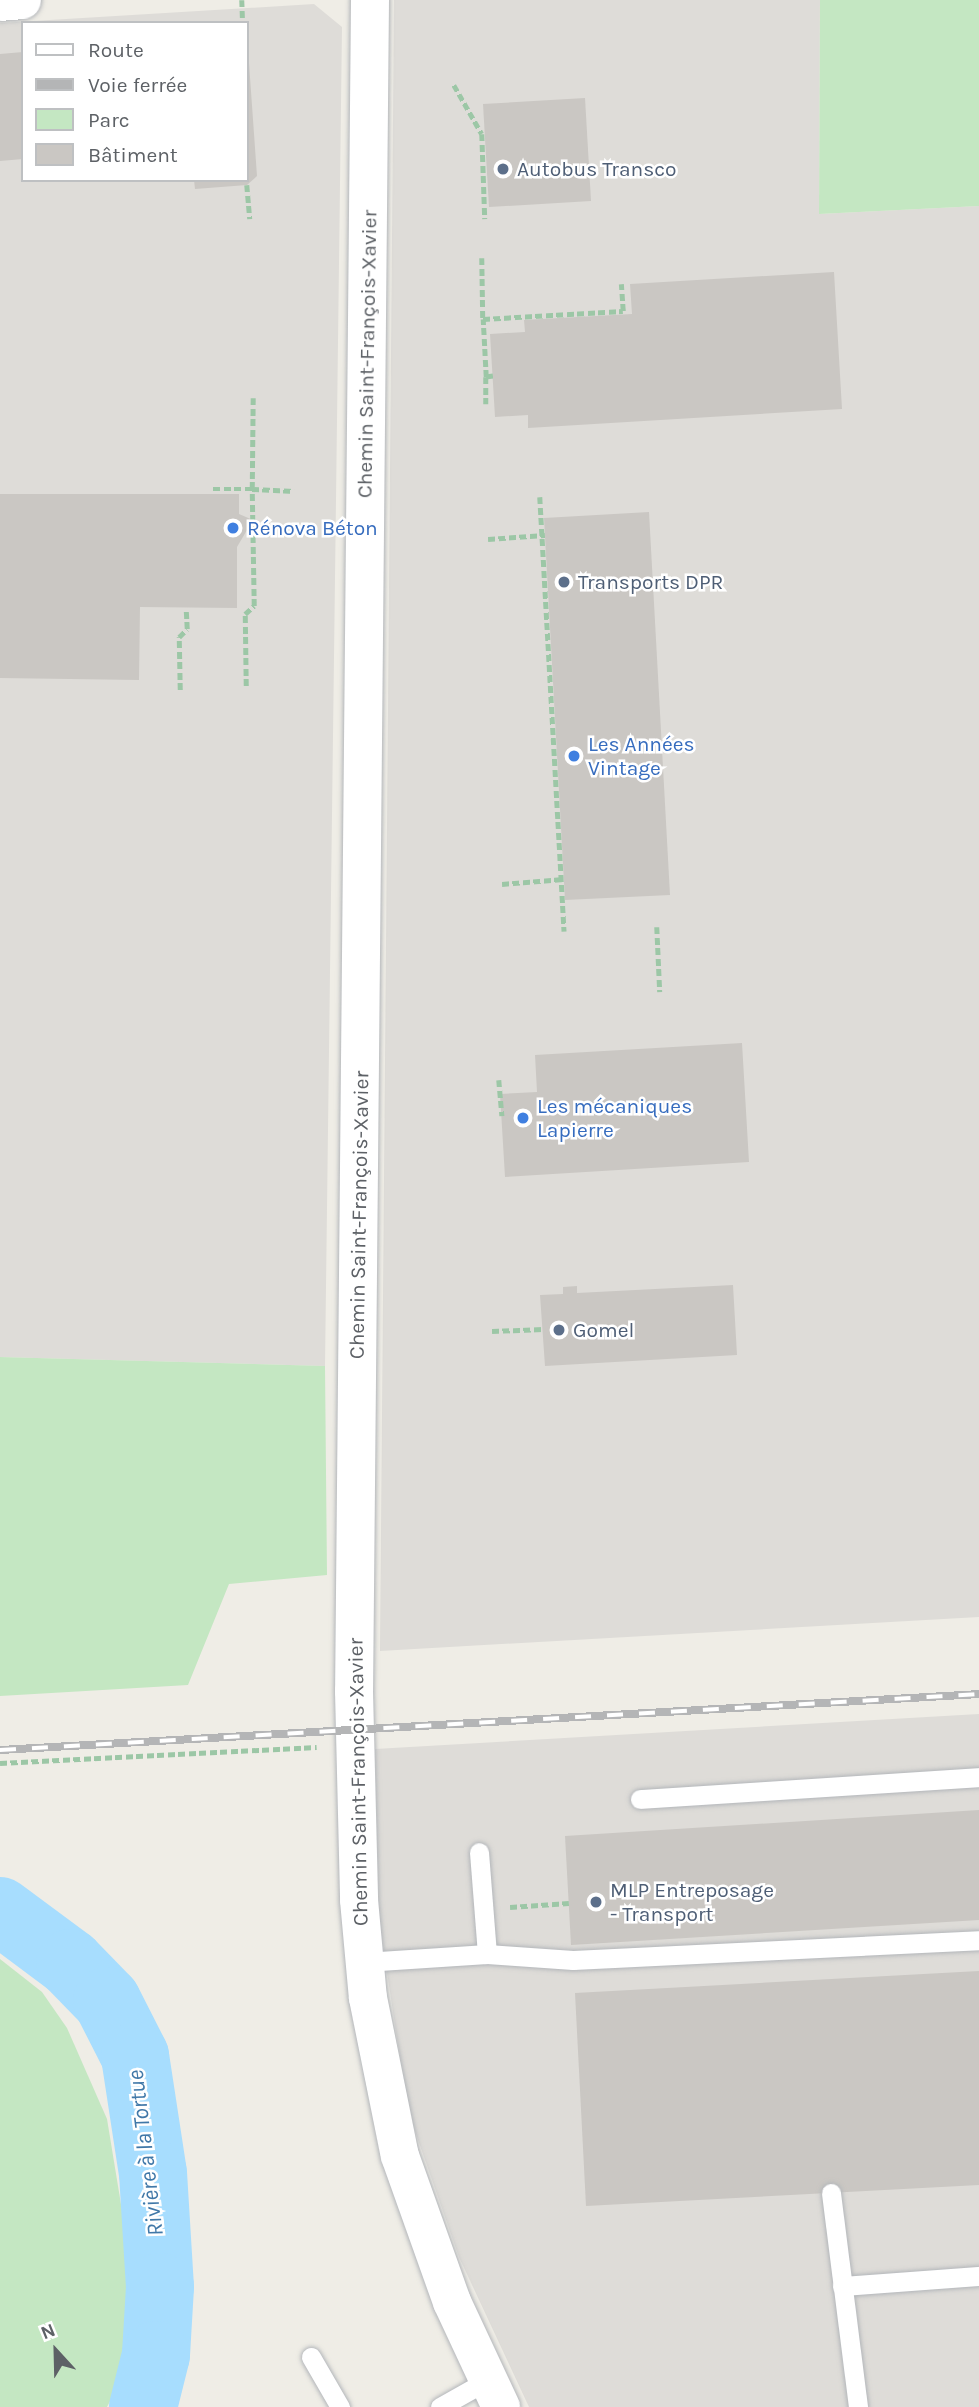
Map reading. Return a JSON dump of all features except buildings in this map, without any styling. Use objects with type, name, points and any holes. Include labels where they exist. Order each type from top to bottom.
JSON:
[{"type":"street","points":[[0,2],[22,0]]},
{"type":"street","name":"Chemin Saint-François-Xavier","points":[[370,0],[355,1745],[364,1962],[386,2091],[414,2200],[495,2393]]},
{"type":"lane","points":[[640,1799],[979,1777]]},
{"type":"lane","points":[[479,1852],[487,1954]]},
{"type":"lane","points":[[364,1962],[487,1954],[573,1960],[979,1940]]},
{"type":"lane","points":[[831,2193],[858,2407]]},
{"type":"lane","points":[[842,2286],[979,2276]]},
{"type":"lane","points":[[311,2357],[340,2407]]},
{"type":"lane","points":[[440,2407],[495,2393]]},
{"type":"path","points":[[242,0],[243,21]]},
{"type":"path","points":[[454,85],[483,134],[485,219]]},
{"type":"path","points":[[247,185],[250,219]]},
{"type":"path","points":[[482,258],[486,404]]},
{"type":"path","points":[[483,319],[623,311],[621,284]]},
{"type":"path","points":[[486,377],[493,376]]},
{"type":"path","points":[[246,685],[245,614],[254,606],[253,398]]},
{"type":"path","points":[[213,489],[294,491]]},
{"type":"path","points":[[540,497],[564,931]]},
{"type":"path","points":[[488,539],[543,535]]},
{"type":"path","points":[[180,690],[179,637],[187,629],[186,608]]},
{"type":"path","points":[[502,884],[563,880]]},
{"type":"path","points":[[657,927],[660,992]]},
{"type":"path","points":[[499,1080],[502,1116]]},
{"type":"path","points":[[492,1331],[542,1329]]},
{"type":"path","points":[[0,1763],[355,1745]]},
{"type":"path","points":[[484,1909],[569,1903]]},
{"type":"shaded area","points":[[394,0],[820,0],[819,214],[979,206],[979,1617],[380,1651]]},
{"type":"shaded area","points":[[314,4],[342,27],[325,1366],[0,1357],[0,23],[21,22],[21,182],[248,182],[248,21],[33,21]]},
{"type":"shaded area","points":[[979,1714],[979,2407],[529,2407],[459,2257],[408,2111],[379,1919],[375,1749]]},
{"type":"green space","points":[[820,0],[979,0],[979,206],[819,214]]},
{"type":"green space","points":[[0,1357],[325,1366],[327,1575],[229,1584],[188,1685],[0,1696]]},
{"type":"green space","points":[[0,1959],[42,1992],[67,2028],[107,2119],[128,2247],[126,2332],[117,2388],[107,2407],[0,2407]]},
{"type":"waterway","name":"Rivière à la Tortue","points":[[0,1911],[70,1963],[107,2001],[135,2056],[153,2173],[160,2287],[156,2355],[143,2407]]},
{"type":"railway","points":[[0,1750],[979,1694]]},
{"type":"place","name":"Autobus Transco","points":[[503,169]]},
{"type":"place","name":"Rénova Béton","points":[[233,528]]},
{"type":"place","name":"Transports DPR","points":[[564,582]]},
{"type":"place","name":"Les Années Vintage","points":[[574,756]]},
{"type":"place","name":"Les mécaniques Lapierre","points":[[523,1118]]},
{"type":"place","name":"Gomel","points":[[559,1330]]},
{"type":"place","name":"MLP Entreposage - Transport","points":[[596,1902]]}]
